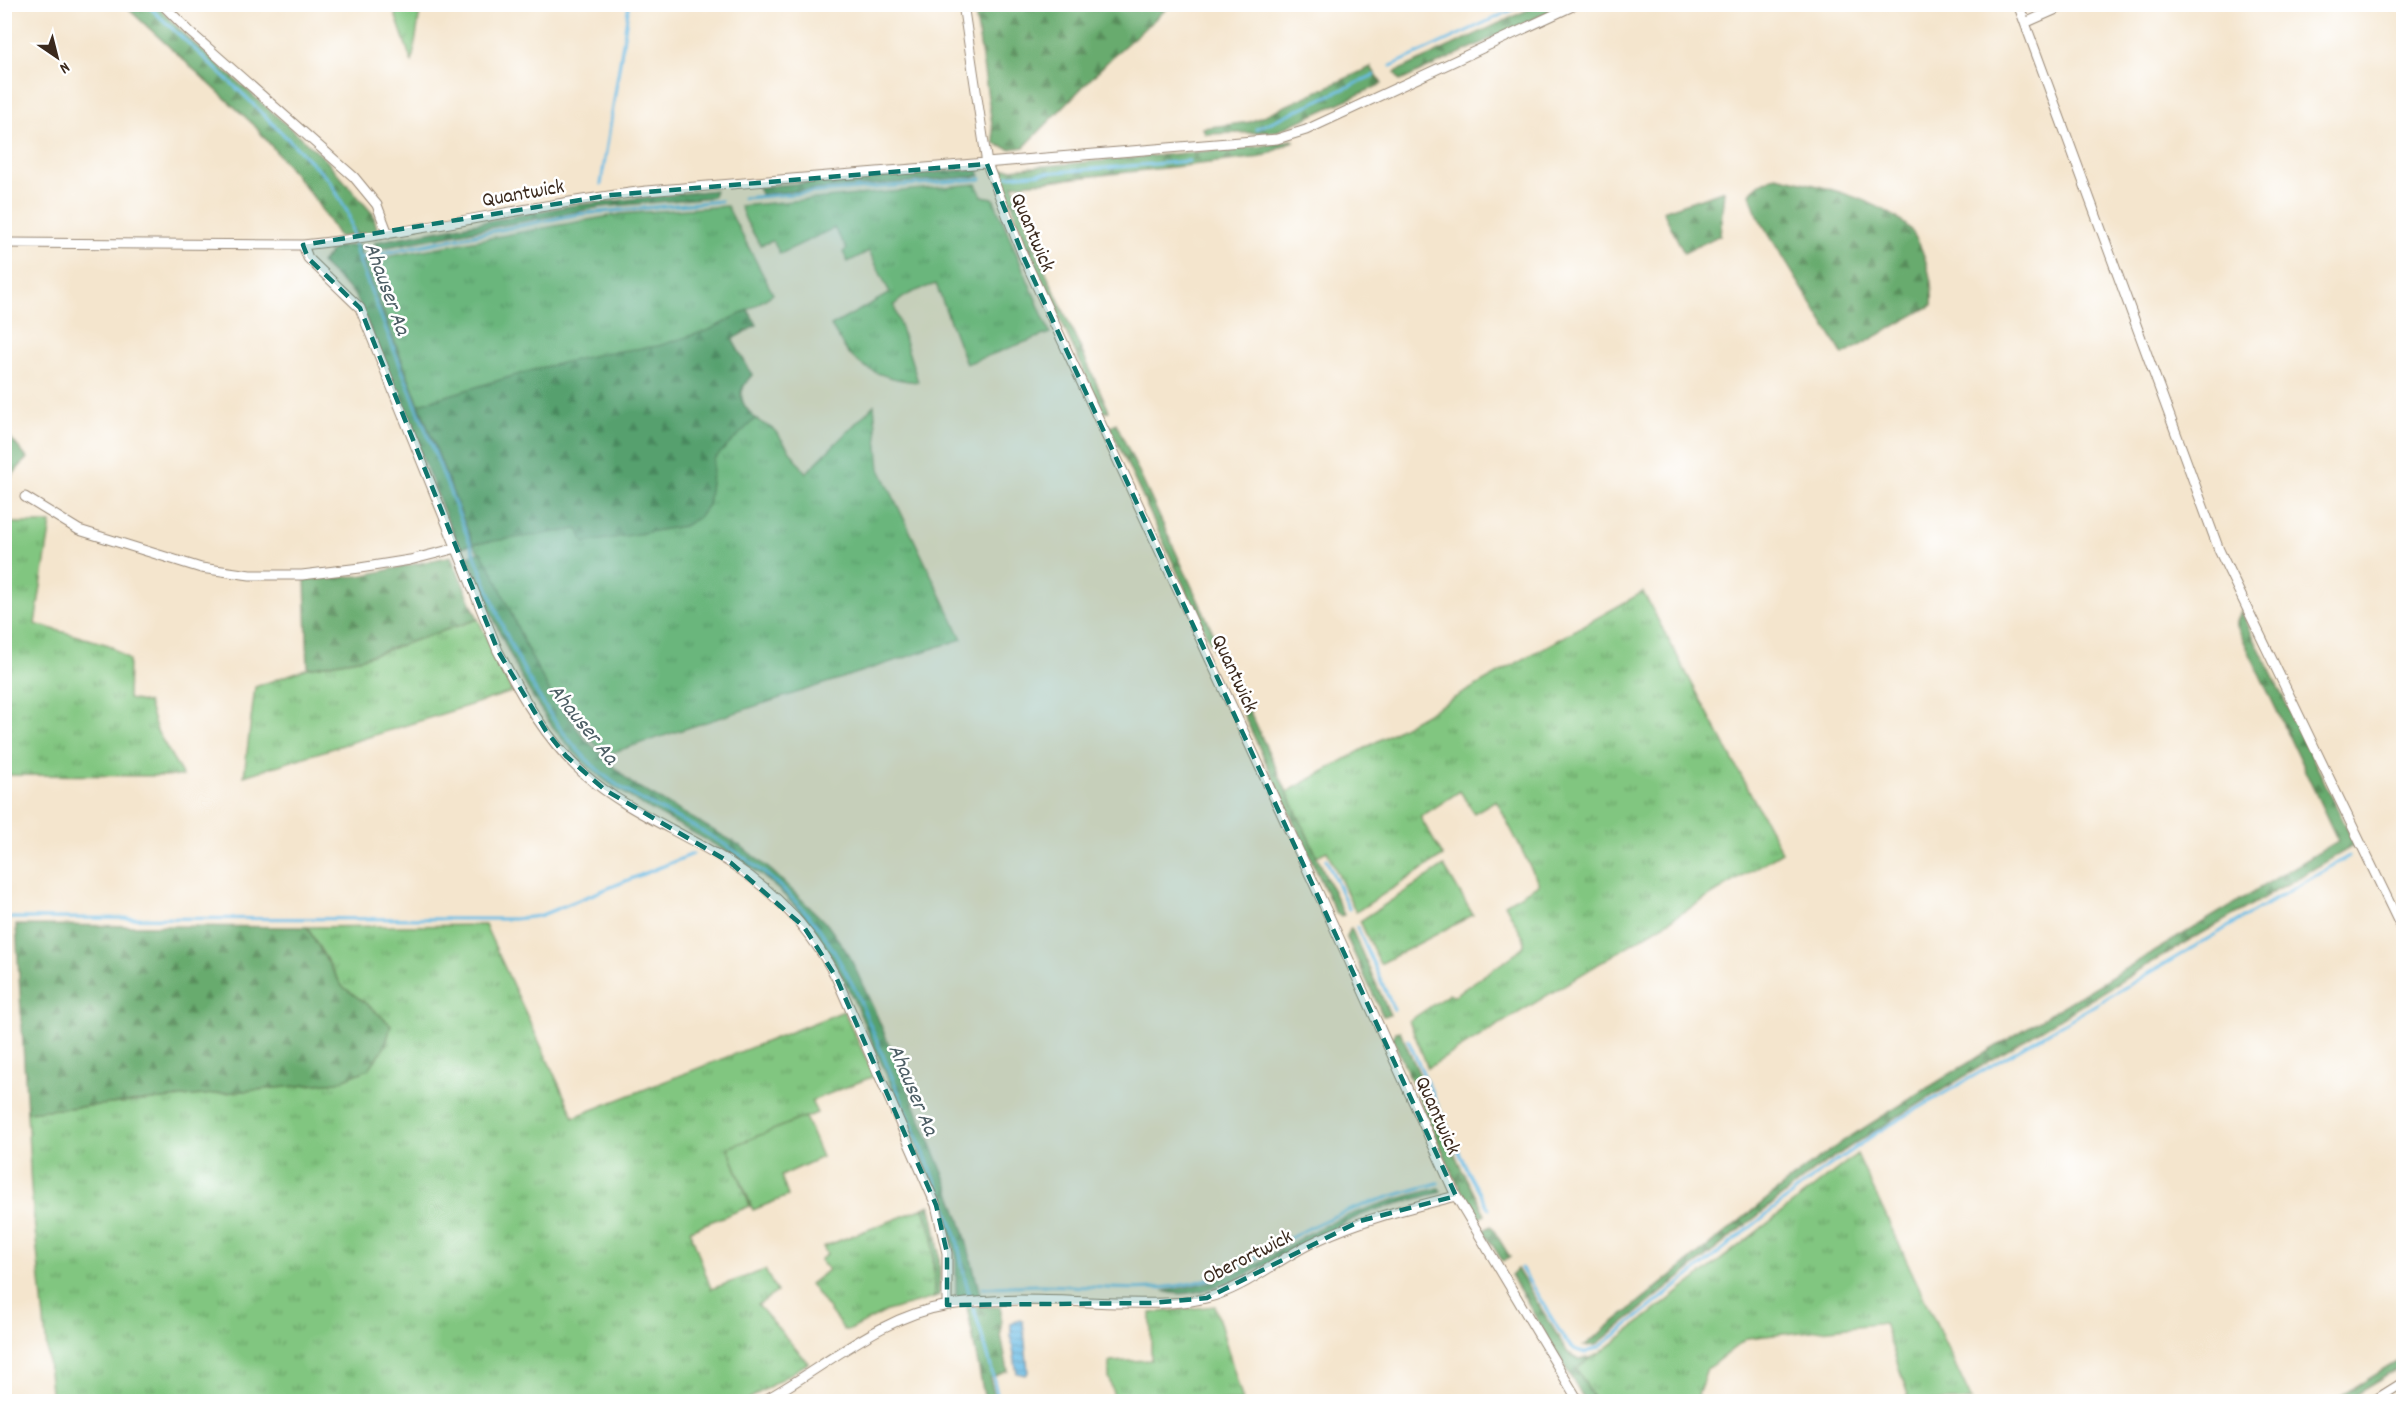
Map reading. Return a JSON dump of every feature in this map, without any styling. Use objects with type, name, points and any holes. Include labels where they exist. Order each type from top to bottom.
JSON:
[{"type":"street","points":[[162,4],[190,32],[354,177],[377,205],[388,234]]},
{"type":"street","name":"Quantwick","points":[[963,4],[987,164],[1024,258],[1456,1196]]},
{"type":"street","name":"Quantwick","points":[[4,243],[303,245],[388,234],[611,195],[1277,139],[1306,130],[1577,4]]},
{"type":"street","points":[[2018,4],[2218,550],[2403,933]]},
{"type":"street","points":[[2025,23],[2068,4]]},
{"type":"street","points":[[303,245],[308,258],[360,308],[498,651],[510,675],[546,731],[584,774],[629,806],[731,863],[757,881],[785,905],[824,954],[936,1205],[947,1253],[947,1305]]},
{"type":"street","points":[[25,497],[80,530],[201,568],[250,575],[302,575],[360,568],[410,560],[457,548]]},
{"type":"street","points":[[1456,1196],[1579,1401]]},
{"type":"street","name":"Oberortwick","points":[[760,1401],[897,1320],[947,1305],[983,1301],[1151,1303],[1184,1302],[1207,1298],[1234,1288],[1316,1240],[1360,1221],[1456,1196]]},
{"type":"street","points":[[2372,1401],[2403,1382]]},
{"type":"highlighted area","points":[[987,164],[1024,258],[1456,1196],[1360,1221],[1207,1298],[1151,1303],[947,1305],[947,1253],[936,1205],[836,977],[804,927],[731,863],[605,790],[566,756],[546,731],[498,651],[360,308],[308,258],[303,245],[611,195]]},
{"type":"green space","points":[[974,4],[1171,5],[1114,55],[1024,147],[1009,149],[995,144]]},
{"type":"green space","points":[[1540,4],[1564,5],[1400,81],[1395,72]]},
{"type":"green space","points":[[124,5],[156,5],[188,38],[325,159],[373,214],[378,232],[339,237],[314,198],[254,125]]},
{"type":"green space","points":[[392,5],[421,5],[412,63]]},
{"type":"green space","points":[[1371,67],[1382,84],[1275,132],[1205,134],[1203,128],[1250,122]]},
{"type":"green space","points":[[1294,141],[1262,157],[1013,185],[1038,255],[1109,411],[1103,412],[1027,248],[1000,170],[1262,146]]},
{"type":"green space","points":[[979,169],[980,176],[761,194],[758,187]]},
{"type":"green space","points":[[1776,176],[1861,199],[1877,206],[1905,224],[1917,240],[1926,262],[1932,305],[1843,355],[1757,215],[1750,194],[1756,186]]},
{"type":"green space","points":[[976,184],[982,196],[993,198],[1050,333],[966,364],[936,284],[919,290],[903,298],[894,306],[918,382],[872,371],[856,361],[831,326],[890,293],[869,251],[848,262],[843,252],[847,249],[834,228],[780,254],[773,241],[760,245],[740,206]]},
{"type":"green space","points":[[715,190],[713,197],[601,207],[376,249],[375,242],[570,206]]},
{"type":"green space","points":[[1724,190],[1720,235],[1684,253],[1663,211]]},
{"type":"green space","points":[[727,206],[773,294],[748,310],[757,325],[732,339],[752,375],[742,392],[746,408],[757,420],[775,431],[806,473],[874,405],[880,469],[962,639],[605,755],[552,696],[526,647],[494,574],[473,544],[364,261],[621,214]]},
{"type":"green space","points":[[360,245],[362,260],[472,544],[459,548],[361,307],[353,293],[321,263],[335,247]]},
{"type":"green space","points":[[748,310],[757,325],[732,339],[752,375],[742,388],[741,398],[755,419],[714,459],[708,505],[698,518],[684,526],[584,543],[578,529],[473,544],[419,404],[540,368],[604,353],[658,346],[709,330]]},
{"type":"green space","points":[[1116,423],[1344,915],[1340,916],[1336,913],[1110,427]]},
{"type":"green space","points":[[5,431],[27,458],[5,484]]},
{"type":"green space","points":[[5,523],[51,523],[35,624],[109,645],[129,660],[128,699],[148,703],[157,731],[183,776],[5,775]]},
{"type":"green space","points":[[481,552],[494,574],[526,647],[552,696],[585,739],[631,783],[741,846],[772,871],[827,924],[849,955],[946,1180],[964,1232],[981,1298],[956,1301],[956,1256],[948,1223],[862,1018],[843,977],[820,939],[807,920],[772,884],[729,853],[614,787],[587,765],[563,740],[542,713],[524,683],[494,620],[468,556]]},
{"type":"green space","points":[[451,556],[478,619],[363,658],[308,668],[305,579],[360,576]]},
{"type":"green space","points":[[1643,592],[1782,852],[1428,1068],[1409,1021],[1449,994],[1455,995],[1518,952],[1524,945],[1524,939],[1505,904],[1539,884],[1496,800],[1474,813],[1460,791],[1420,817],[1443,856],[1356,912],[1327,851],[1317,856],[1287,792]]},
{"type":"green space","points":[[2241,611],[2355,845],[2154,961],[1860,1140],[1816,1169],[1596,1345],[1584,1346],[1798,1174],[1843,1141],[1950,1074],[2338,841],[2236,624]]},
{"type":"green space","points":[[478,619],[512,692],[244,776],[255,687],[308,668],[363,658]]},
{"type":"green space","points":[[1444,866],[1473,915],[1380,964],[1360,921]]},
{"type":"green space","points":[[16,925],[307,927],[342,986],[391,1025],[386,1045],[369,1069],[338,1082],[27,1112]]},
{"type":"green space","points":[[485,925],[574,1117],[844,1011],[874,1076],[811,1101],[817,1113],[728,1148],[750,1206],[690,1230],[711,1289],[765,1270],[777,1292],[758,1305],[808,1363],[744,1402],[52,1401],[31,1189],[27,1112],[337,1082],[369,1069],[391,1025],[342,986],[307,927]]},
{"type":"green space","points":[[1351,928],[1390,1015],[1383,1016],[1346,936]]},
{"type":"green space","points":[[1400,1031],[1462,1170],[1485,1214],[1477,1218],[1453,1175],[1393,1039],[1395,1032]]},
{"type":"green space","points":[[805,1117],[822,1157],[781,1176],[788,1196],[753,1210],[728,1148]]},
{"type":"green space","points":[[1857,1154],[1972,1401],[1906,1401],[1908,1395],[1884,1323],[1747,1338],[1707,1369],[1698,1395],[1701,1401],[1595,1401],[1577,1369]]},
{"type":"green space","points":[[1439,1188],[1441,1192],[1362,1215],[1234,1280],[1184,1294],[1165,1291],[1229,1276],[1353,1213]]},
{"type":"green space","points":[[930,1205],[939,1261],[939,1296],[934,1298],[933,1237],[924,1208]]},
{"type":"green space","points":[[924,1208],[933,1237],[934,1298],[887,1311],[850,1330],[844,1330],[810,1284],[828,1270],[820,1260],[827,1254],[823,1247]]},
{"type":"green space","points":[[1491,1226],[1510,1257],[1503,1262],[1483,1230]]},
{"type":"green space","points":[[1517,1269],[1568,1353],[1579,1359],[1590,1358],[1577,1369],[1595,1401],[1585,1401],[1511,1275]]},
{"type":"green space","points":[[1215,1306],[1243,1401],[1115,1401],[1109,1378],[1109,1362],[1151,1360],[1151,1313]]},
{"type":"green space","points":[[967,1307],[1001,1307],[1001,1335],[1008,1371],[990,1378],[996,1401],[985,1401]]},
{"type":"green space","points":[[2403,1358],[2403,1366],[2345,1401],[2332,1401]]},
{"type":"water","points":[[1020,1320],[1023,1322],[1028,1372],[1025,1375],[1017,1373],[1011,1337],[1011,1323]]},
{"type":"waterway","name":"Ahauser Aa","points":[[146,4],[245,96],[329,180],[348,213],[358,258],[505,632],[525,673],[562,731],[593,765],[621,788],[718,840],[764,873],[805,912],[832,949],[855,989],[946,1206],[957,1239],[965,1279],[989,1359],[999,1402]]},
{"type":"waterway","points":[[601,184],[629,4]]},
{"type":"waterway","points":[[1391,66],[1525,4]]},
{"type":"waterway","points":[[1256,129],[1374,75]]},
{"type":"waterway","points":[[1008,176],[1189,161]]},
{"type":"waterway","points":[[743,198],[981,179]]},
{"type":"waterway","points":[[358,258],[579,214],[721,201]]},
{"type":"waterway","points":[[4,918],[514,919],[539,916],[693,854]]},
{"type":"waterway","points":[[1521,1268],[1565,1340],[1574,1349],[1585,1353],[1600,1347],[1820,1172],[1878,1132],[2349,856]]},
{"type":"waterway","points":[[1326,859],[1349,909]]},
{"type":"waterway","points":[[1357,927],[1394,1010]]},
{"type":"waterway","points":[[1408,1040],[1470,1176],[1489,1209]]},
{"type":"waterway","points":[[983,1288],[1038,1285],[1150,1288],[1206,1280],[1240,1266],[1304,1230],[1335,1216],[1378,1200],[1438,1183]]}]
